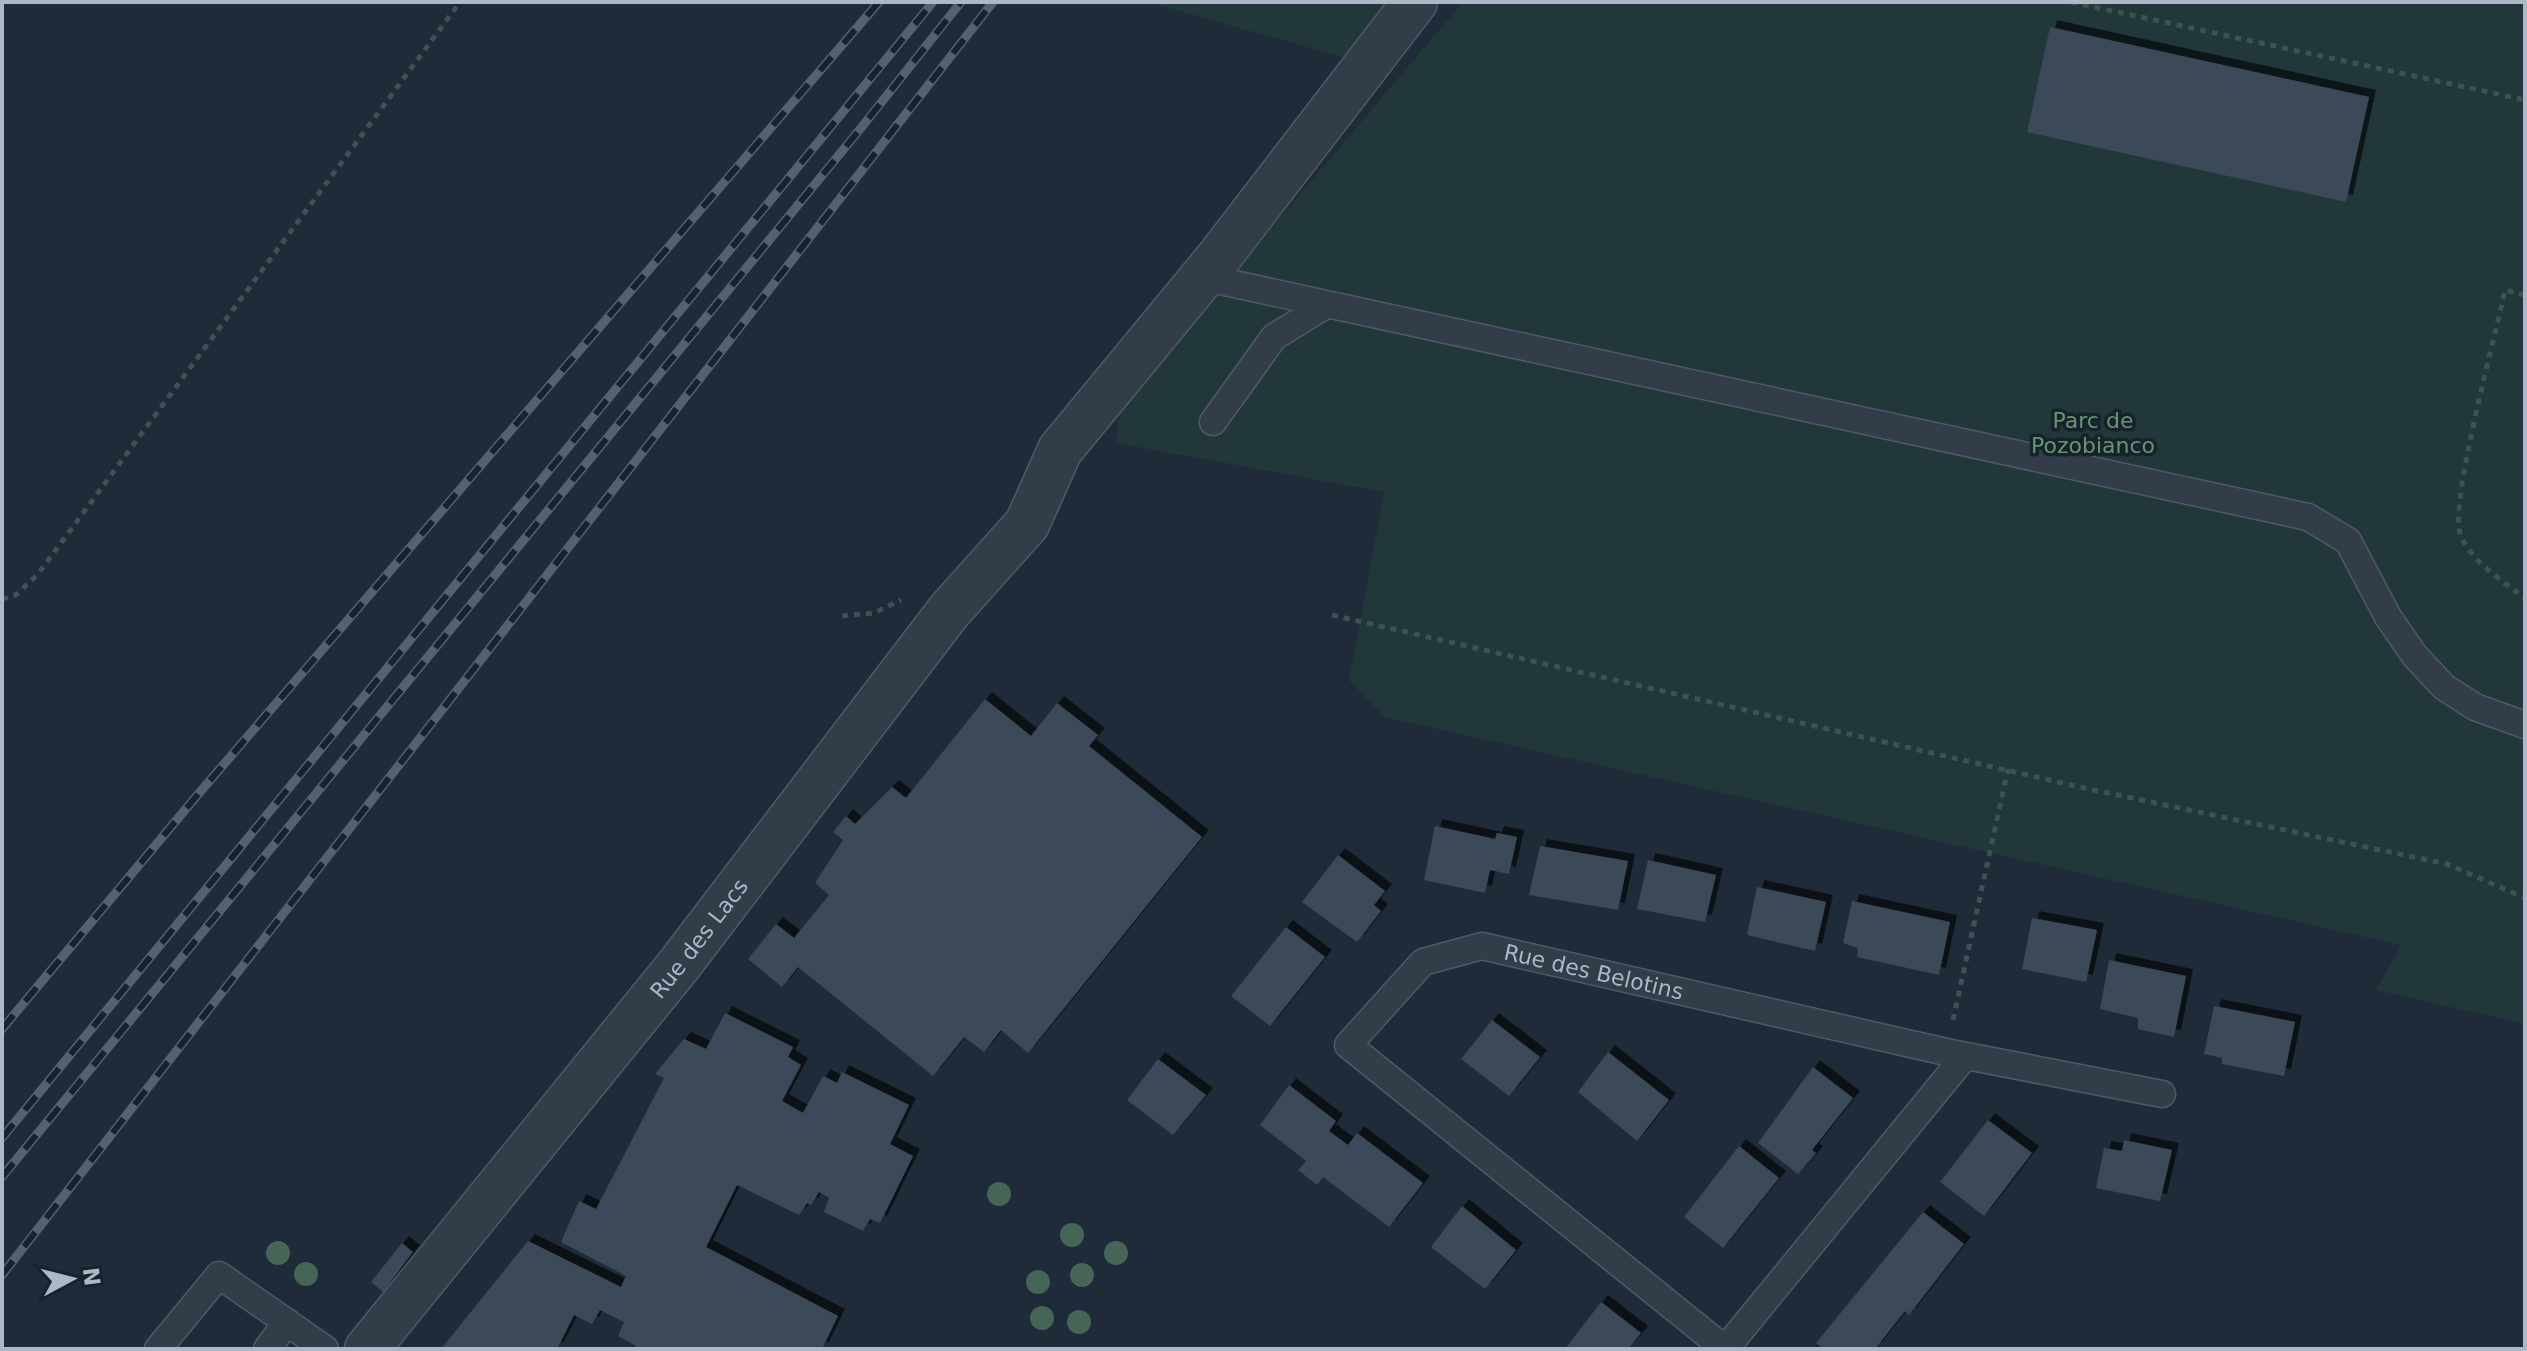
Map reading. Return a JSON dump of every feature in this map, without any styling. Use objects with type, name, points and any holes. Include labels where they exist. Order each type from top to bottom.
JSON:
[{"type":"street","name":"Rue des Lacs","points":[[367,1349],[679,965],[949,611],[1027,524],[1060,450],[1202,277],[1415,2]]},
{"type":"lane","points":[[1202,277],[2308,517],[2348,541],[2388,617],[2415,656],[2444,687],[2475,707],[2525,725]]},
{"type":"lane","points":[[1213,422],[1274,337],[1326,305]]},
{"type":"lane","name":"Rue des Belotins","points":[[1726,1348],[1348,1045],[1423,962],[1482,946],[1955,1054],[2162,1094]]},
{"type":"lane","points":[[1726,1348],[1955,1054]]},
{"type":"lane","points":[[158,1349],[219,1275],[325,1349]]},
{"type":"lane","points":[[267,1349],[287,1322]]},
{"type":"path","points":[[2,599],[16,595],[38,574],[460,2]]},
{"type":"path","points":[[2071,2],[2525,100]]},
{"type":"path","points":[[2525,295],[2505,290],[2461,493],[2460,533],[2476,558],[2525,599]]},
{"type":"path","points":[[1332,615],[2008,769],[2447,864],[2525,898]]},
{"type":"path","points":[[1955,1054],[2008,769]]},
{"type":"green space","points":[[1148,2],[1391,2],[1349,59]]},
{"type":"green space","name":"Parc de Pozobianco","points":[[1463,2],[2525,2],[2525,1024],[2376,990],[2401,945],[1384,717],[1349,680],[1384,492],[1116,443],[1120,406]]},
{"type":"building","points":[[2050,27],[2369,97],[2346,202],[2027,132]]},
{"type":"building","points":[[985,699],[1031,736],[1057,703],[1098,735],[1089,746],[1202,837],[1028,1053],[1001,1030],[984,1052],[964,1037],[933,1076],[798,967],[782,987],[748,959],[776,924],[794,938],[829,895],[815,883],[843,840],[833,832],[846,816],[855,824],[892,787],[906,798]]},
{"type":"building","points":[[1435,826],[1495,839],[1497,833],[1517,837],[1509,874],[1490,870],[1485,893],[1424,880]]},
{"type":"building","points":[[1540,846],[1628,861],[1618,910],[1529,895]]},
{"type":"building","points":[[1338,855],[1385,891],[1374,905],[1381,911],[1357,942],[1302,902]]},
{"type":"building","points":[[1648,860],[1716,875],[1705,922],[1637,909]]},
{"type":"building","points":[[1757,887],[1826,902],[1815,951],[1747,935]]},
{"type":"building","points":[[1852,901],[1950,922],[1939,975],[1857,957],[1858,948],[1843,943]]},
{"type":"building","points":[[2032,918],[2097,930],[2086,982],[2022,969]]},
{"type":"building","points":[[1286,927],[1325,957],[1270,1026],[1231,996]]},
{"type":"building","points":[[2109,960],[2186,976],[2174,1037],[2138,1029],[2138,1018],[2100,1009]]},
{"type":"building","points":[[2214,1006],[2295,1022],[2284,1076],[2222,1064],[2222,1058],[2204,1054]]},
{"type":"building","points":[[725,1013],[793,1047],[788,1057],[801,1065],[782,1101],[803,1113],[823,1076],[837,1083],[842,1072],[909,1105],[890,1144],[913,1156],[880,1223],[870,1219],[863,1231],[824,1212],[829,1198],[819,1192],[811,1205],[807,1203],[799,1215],[737,1185],[706,1247],[838,1316],[822,1349],[635,1349],[636,1346],[618,1336],[624,1322],[600,1310],[592,1324],[574,1315],[557,1349],[441,1349],[528,1241],[621,1287],[626,1276],[561,1242],[579,1201],[596,1209],[664,1078],[655,1074],[684,1039],[706,1049]]},
{"type":"building","points":[[1492,1020],[1540,1057],[1509,1096],[1461,1059]]},
{"type":"building","points":[[1608,1052],[1669,1100],[1637,1141],[1578,1092]]},
{"type":"building","points":[[1158,1059],[1206,1095],[1173,1135],[1127,1100]]},
{"type":"building","points":[[1813,1067],[1853,1098],[1812,1150],[1816,1153],[1798,1174],[1758,1143]]},
{"type":"building","points":[[1289,1085],[1336,1121],[1329,1131],[1348,1145],[1357,1133],[1423,1183],[1389,1227],[1323,1177],[1317,1185],[1298,1170],[1306,1161],[1260,1125]]},
{"type":"building","points":[[1988,1120],[2032,1153],[1984,1216],[1940,1182]]},
{"type":"building","points":[[2124,1140],[2172,1150],[2160,1201],[2096,1188],[2104,1148],[2122,1151]]},
{"type":"building","points":[[1739,1146],[1779,1178],[1723,1248],[1684,1217]]},
{"type":"building","points":[[1462,1206],[1516,1250],[1485,1289],[1431,1247]]},
{"type":"building","points":[[1923,1212],[1964,1244],[1909,1315],[1905,1311],[1875,1349],[1824,1349],[1816,1343]]},
{"type":"building","points":[[402,1243],[413,1252],[383,1292],[371,1282]]},
{"type":"building","points":[[1601,1302],[1641,1333],[1628,1349],[1565,1349]]},
{"type":"railway","points":[[2,1029],[200,792],[879,2]]},
{"type":"railway","points":[[2,1138],[933,2]]},
{"type":"railway","points":[[2,1177],[961,2]]},
{"type":"railway","points":[[2,1275],[993,2]]}]
